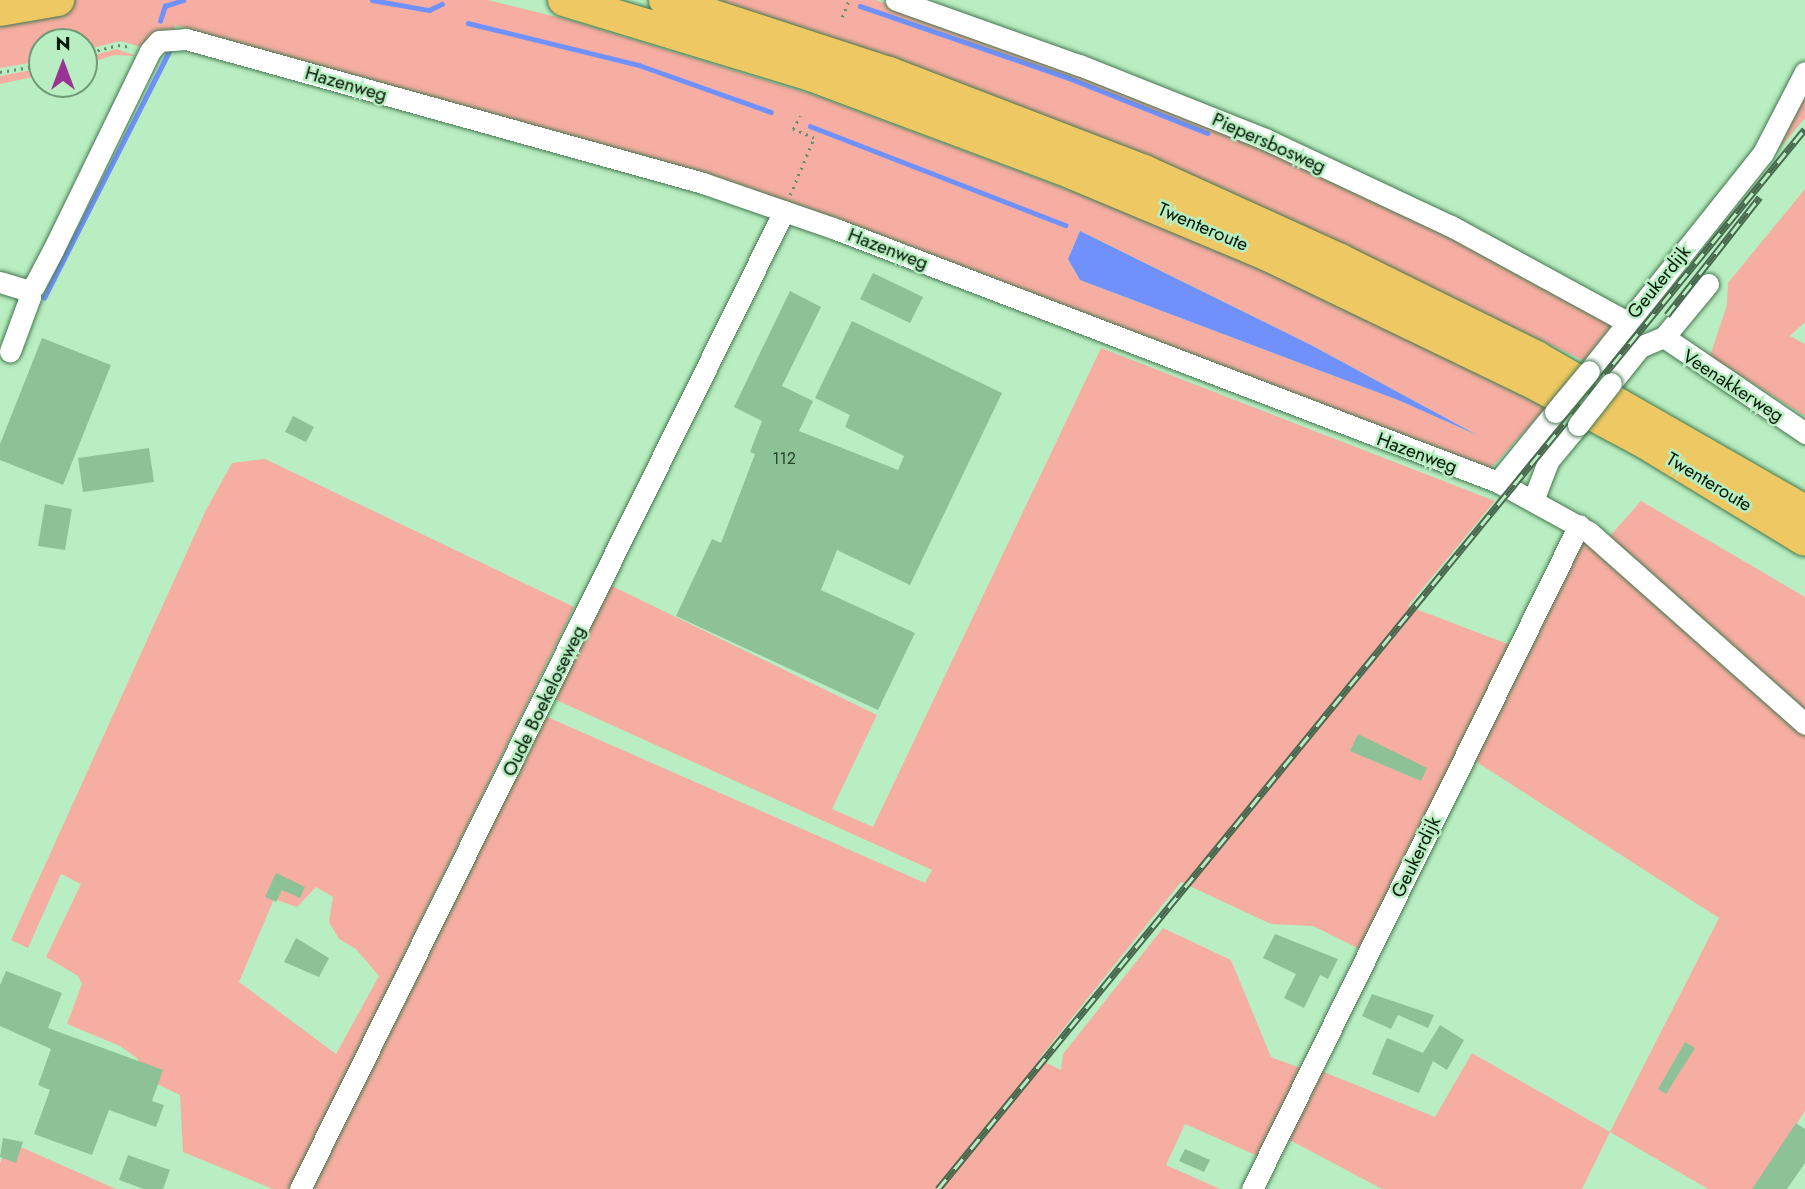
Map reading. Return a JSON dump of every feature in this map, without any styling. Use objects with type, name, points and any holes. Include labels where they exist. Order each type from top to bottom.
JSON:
[{"type":"highway","points":[[0,10],[58,0]]},
{"type":"highway","points":[[542,0],[601,10]]},
{"type":"highway","name":"Twenteroute","points":[[564,0],[811,75],[928,117],[1268,254],[1526,379],[1644,443],[1805,540]]},
{"type":"highway","name":"Twenteroute","points":[[666,0],[912,81],[1144,171],[1340,260],[1536,357],[1805,511]]},
{"type":"street","name":"Piepersbosweg","points":[[896,0],[1079,65],[1265,139],[1451,226],[1627,321]]},
{"type":"street","name":"Hazenweg","points":[[148,55],[159,41],[186,38],[703,183],[784,211],[1498,482],[1534,498],[1579,525],[1805,724]]},
{"type":"street","points":[[0,282],[26,290],[34,286],[148,55]]},
{"type":"street","name":"Geukerdijk","points":[[1498,482],[1763,153],[1805,72]]},
{"type":"street","name":"Oude Boekeloseweg","points":[[300,1189],[784,211]]},
{"type":"street","name":"Geukerdijk","points":[[1534,498],[1548,461],[1640,347],[1664,337],[1708,284]]},
{"type":"street","points":[[10,351],[30,298],[26,290]]},
{"type":"street","name":"Veenakkerweg","points":[[1664,337],[1805,433]]},
{"type":"street","name":"Geukerdijk","points":[[1252,1189],[1579,525]]},
{"type":"path","points":[[842,17],[849,0]]},
{"type":"path","points":[[98,51],[124,45],[148,55]]},
{"type":"path","points":[[0,72],[28,67]]},
{"type":"path","points":[[784,211],[814,138],[793,129],[800,116]]},
{"type":"shaded area","points":[[75,0],[488,0],[569,20],[820,97],[1160,224],[1273,272],[1546,408],[1489,470],[975,276],[396,90],[175,25],[175,31],[141,47],[121,41],[98,47],[98,28],[28,28],[28,63],[0,68],[0,15]],"holes":[[[1080,231],[1311,345],[1477,435],[1398,400],[1080,280],[1068,259]]]},
{"type":"shaded area","points":[[703,0],[876,0],[933,20],[1248,142],[1564,292],[1614,323],[1585,361],[1206,181],[911,66]]},
{"type":"shaded area","points":[[116,49],[137,56],[114,55],[98,60],[98,54]]},
{"type":"shaded area","points":[[28,71],[28,78],[0,84],[0,76]]},
{"type":"shaded area","points":[[1805,89],[1805,118],[1779,149],[1799,102]]},
{"type":"shaded area","points":[[1805,189],[1805,322],[1790,336],[1805,344],[1805,416],[1710,356],[1727,305],[1728,283]]},
{"type":"shaded area","points":[[1101,348],[1495,501],[1408,606],[1513,646],[1362,950],[1313,926],[1271,924],[1181,882],[1039,1059],[1061,1070],[1063,1054],[1163,928],[1231,960],[1271,1057],[1303,1069],[1260,1157],[1185,1124],[1166,1165],[1220,1189],[310,1189],[545,716],[925,883],[932,870],[554,699],[610,585],[877,715],[832,809],[873,827]]},
{"type":"shaded area","points":[[265,459],[574,607],[290,1189],[273,1189],[183,1152],[180,1095],[147,1079],[137,1058],[120,1046],[67,1024],[82,984],[78,976],[46,957],[81,884],[61,874],[28,948],[11,940],[206,510],[232,463]],"holes":[[[316,887],[333,897],[329,922],[339,939],[356,949],[379,976],[336,1054],[239,982],[274,899],[297,907]]]},
{"type":"shaded area","points":[[1641,501],[1805,597],[1805,710],[1609,537]]},
{"type":"shaded area","points":[[1582,537],[1805,729],[1805,1111],[1754,1189],[1708,1189],[1610,1132],[1719,918],[1472,759]]},
{"type":"shaded area","points":[[1472,1053],[1610,1132],[1582,1189],[1382,1189],[1286,1138],[1319,1070],[1435,1117]]},
{"type":"shaded area","points":[[9,1144],[116,1189],[0,1189],[0,1163]]},
{"type":"water","points":[[1080,231],[1311,345],[1477,435],[1398,400],[1080,280],[1068,259]]},
{"type":"building","points":[[873,273],[923,297],[910,323],[860,299]]},
{"type":"building","points":[[790,291],[821,307],[782,386],[813,401],[799,431],[898,470],[904,456],[845,427],[850,415],[815,398],[852,321],[1002,393],[910,585],[837,550],[821,590],[915,633],[878,710],[676,616],[712,539],[721,543],[755,454],[750,452],[762,421],[734,407]]},
{"type":"building","points":[[42,338],[111,365],[63,485],[0,460],[0,444]]},
{"type":"building","points":[[293,416],[314,427],[306,442],[285,432]]},
{"type":"building","points":[[149,448],[154,482],[83,492],[78,458]]},
{"type":"building","points":[[45,504],[72,509],[65,550],[38,546]]},
{"type":"building","points":[[1358,734],[1427,768],[1421,781],[1350,751]]},
{"type":"building","points":[[276,873],[305,887],[300,898],[282,890],[276,902],[265,897]]},
{"type":"building","points":[[1275,934],[1338,959],[1328,979],[1320,975],[1304,1008],[1284,998],[1296,974],[1263,958]]},
{"type":"building","points":[[296,938],[329,958],[319,977],[284,962]]},
{"type":"building","points":[[6,971],[62,993],[48,1028],[163,1070],[152,1101],[164,1105],[156,1127],[109,1110],[92,1155],[34,1134],[50,1090],[38,1085],[51,1049],[0,1026],[0,985]]},
{"type":"building","points":[[1372,994],[1434,1015],[1428,1028],[1398,1015],[1391,1029],[1362,1016]]},
{"type":"building","points":[[1440,1025],[1464,1040],[1447,1070],[1433,1061],[1419,1093],[1372,1074],[1387,1038],[1423,1053]]},
{"type":"building","points":[[1685,1042],[1695,1048],[1666,1094],[1658,1089]]},
{"type":"building","points":[[1796,1123],[1805,1129],[1805,1163],[1787,1189],[1752,1189]]},
{"type":"building","points":[[3,1138],[23,1142],[16,1163],[0,1157]]},
{"type":"building","points":[[1185,1149],[1210,1160],[1204,1172],[1179,1161]]},
{"type":"building","points":[[128,1155],[170,1170],[163,1189],[144,1189],[119,1180]]},
{"type":"waterway","points":[[160,21],[165,6],[183,0]]},
{"type":"waterway","points":[[372,0],[429,10],[442,4]]},
{"type":"waterway","points":[[860,6],[1069,78],[1207,133]]},
{"type":"waterway","points":[[468,23],[639,65],[771,112]]},
{"type":"waterway","points":[[44,298],[170,50]]},
{"type":"waterway","points":[[810,126],[1065,225]]},
{"type":"railway","points":[[938,1189],[1805,129]]},
{"type":"railway","points":[[1667,315],[1760,197]]}]
